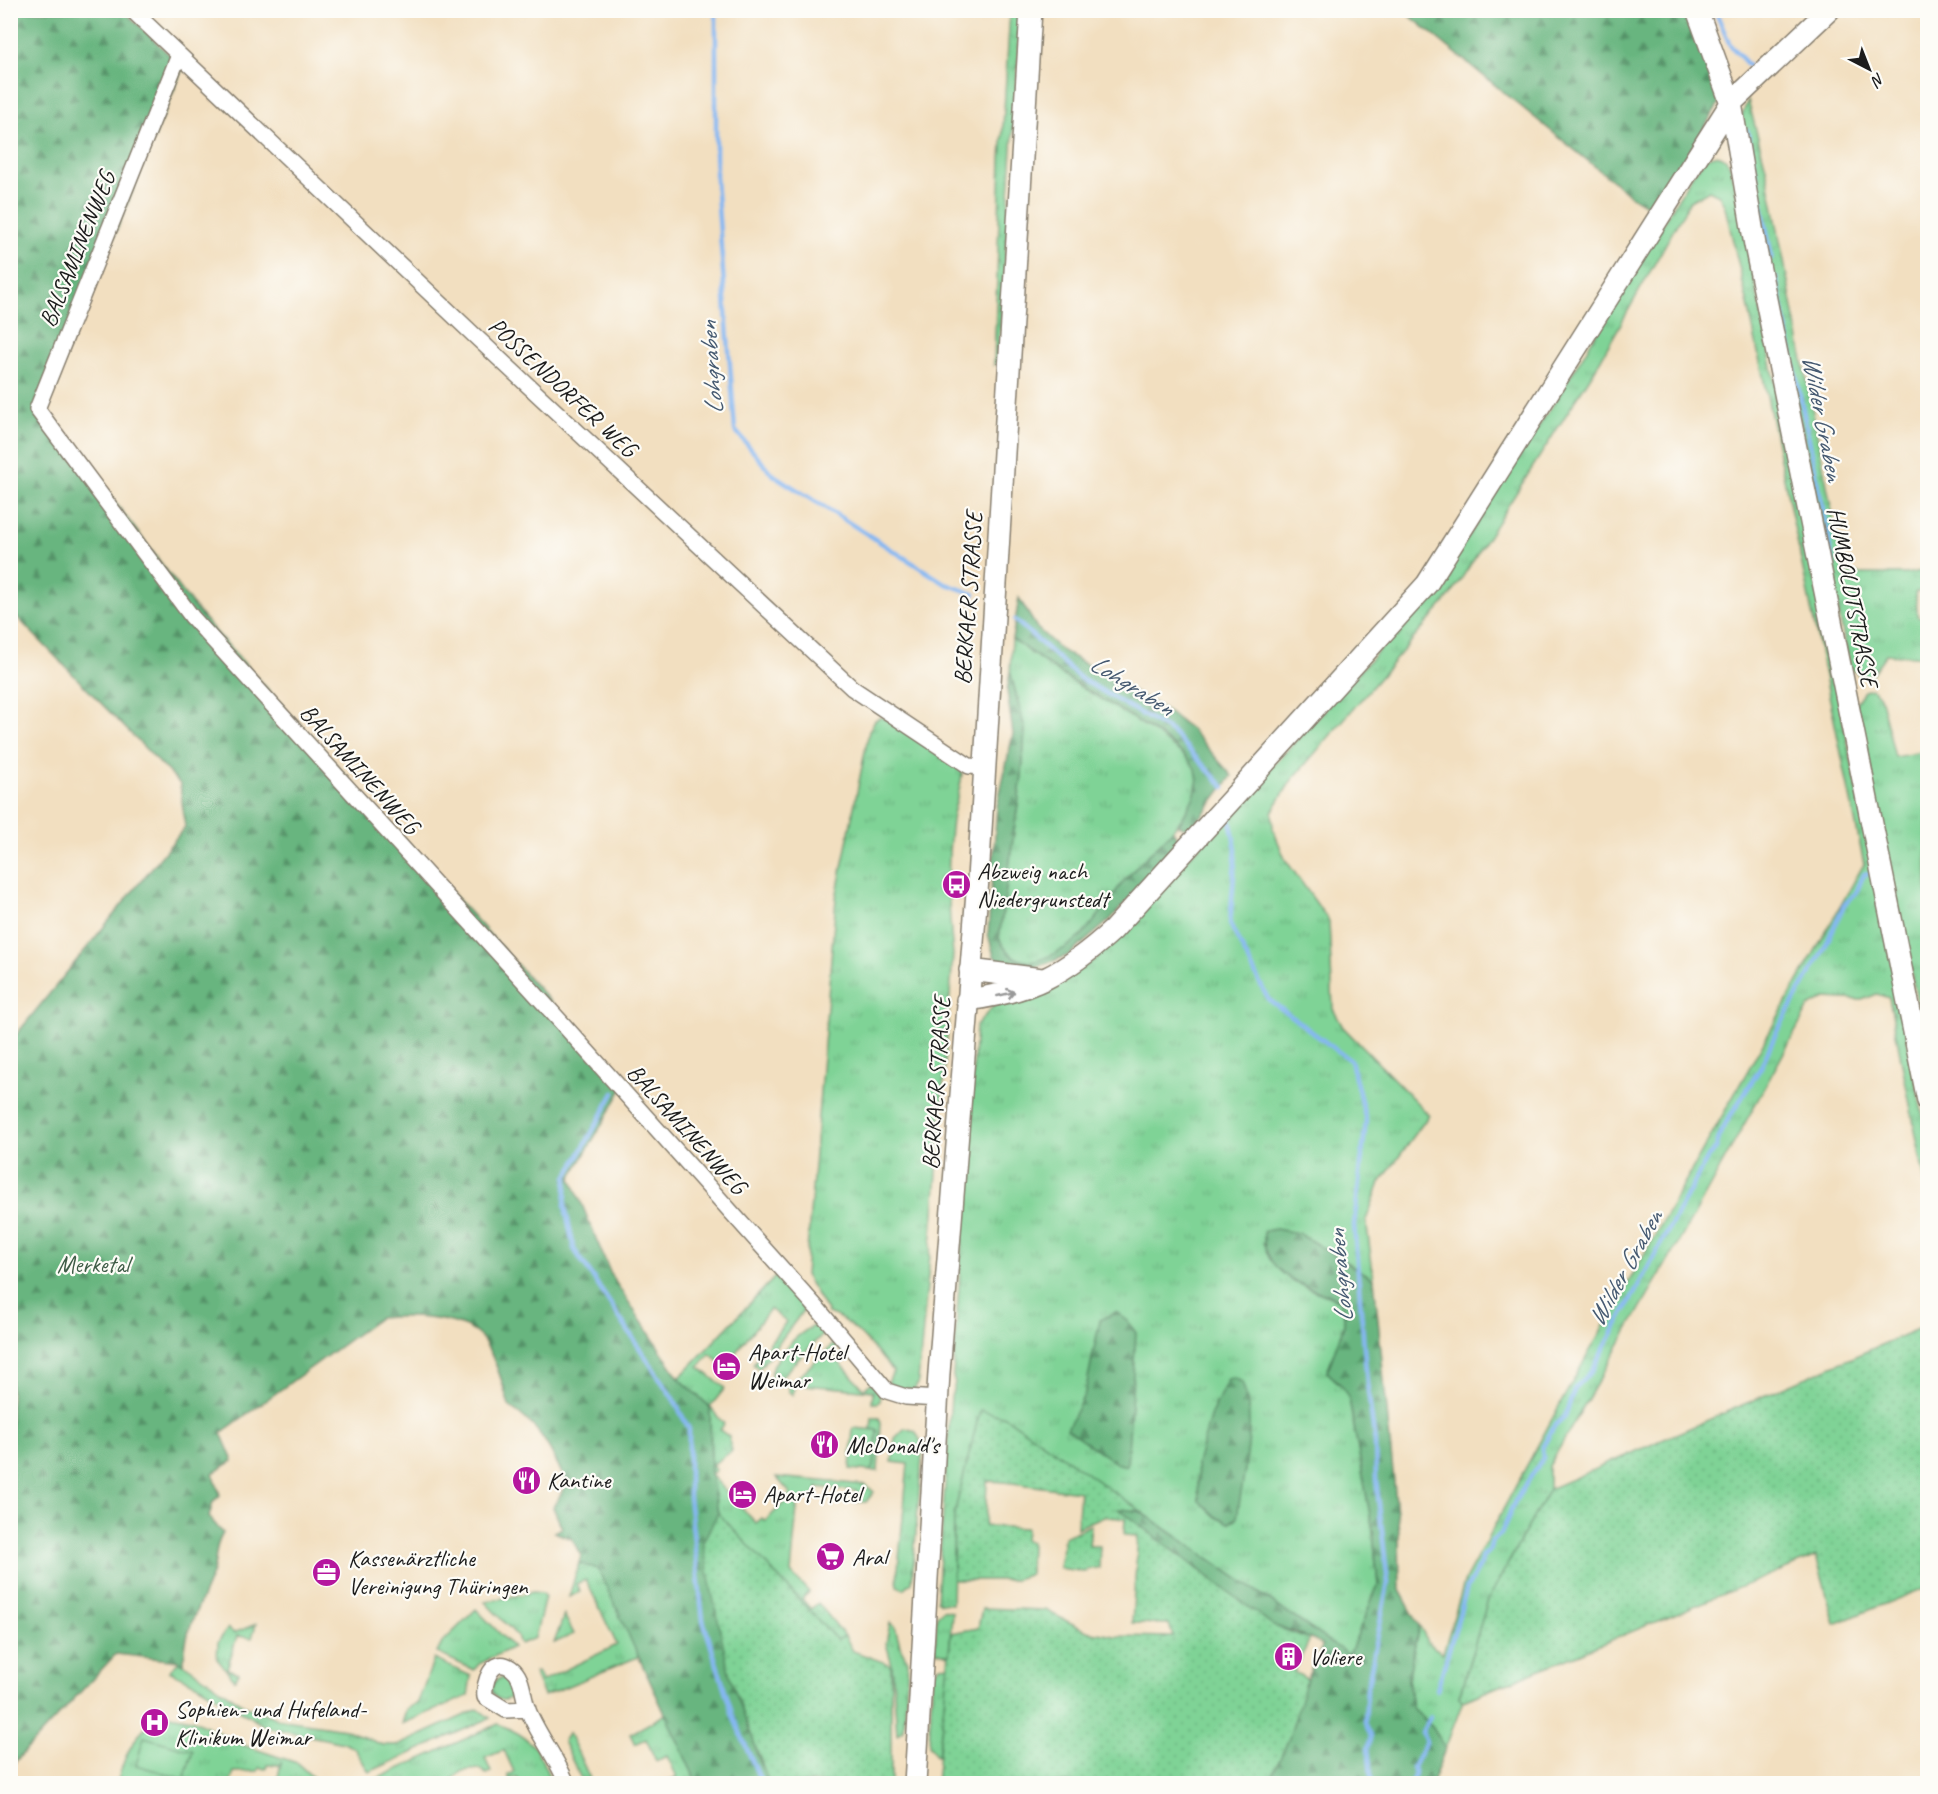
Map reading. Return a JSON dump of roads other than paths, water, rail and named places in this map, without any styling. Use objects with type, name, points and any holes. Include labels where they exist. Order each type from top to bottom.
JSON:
[{"type":"street","name":"POSSENDORFER WEG","points":[[132,10],[483,344],[852,688],[969,766],[984,767]]},
{"type":"street","name":"BERKAER STRASSE","points":[[915,1784],[938,1399],[984,767],[1031,10]]},
{"type":"street","name":"HUMBOLDTSTRASSE","points":[[1697,10],[1731,103],[1755,244],[1928,1101]]},
{"type":"street","points":[[967,1000],[1004,995],[1081,959],[1113,930],[1427,585],[1731,103],[1829,10]]},
{"type":"street","name":"BALSAMINENWEG","points":[[179,55],[37,409],[192,617],[561,1022],[818,1309],[887,1391],[906,1397],[938,1399]]},
{"type":"street","points":[[970,970],[1042,979]]},
{"type":"street","points":[[528,1709],[567,1784]]},
{"type":"waterway","name":"Lohgraben","points":[[716,10],[716,180],[735,430],[772,474],[946,584],[974,594]]},
{"type":"waterway","name":"Wilder Graben","points":[[1715,10],[1730,45],[1749,66]]},
{"type":"waterway","name":"Wilder Graben","points":[[1747,130],[1772,258]]},
{"type":"waterway","name":"Wilder Graben","points":[[1776,278],[1833,565]]},
{"type":"waterway","name":"Lohgraben","points":[[1015,620],[1080,678],[1172,732],[1224,787]]},
{"type":"waterway","name":"Lohgraben","points":[[1229,815],[1236,849],[1230,924],[1268,999],[1351,1061],[1366,1121],[1354,1225],[1367,1383],[1375,1442],[1376,1479],[1388,1583],[1367,1689],[1365,1723],[1371,1735],[1368,1748],[1372,1784]]},
{"type":"waterway","name":"Wilder Graben","points":[[1437,1690],[1467,1588],[1483,1556],[1489,1551],[1492,1541],[1501,1534],[1515,1501],[1543,1458],[1542,1448],[1555,1425],[1565,1416],[1575,1388],[1592,1371],[1708,1157],[1716,1148],[1721,1131],[1761,1067],[1776,1033],[1824,949],[1844,905],[1856,893],[1864,874],[1870,873]]},
{"type":"waterway","points":[[614,1093],[567,1177],[565,1206],[574,1249],[674,1400],[689,1429],[689,1497],[703,1620],[733,1716],[762,1784]]},
{"type":"waterway","name":"Wilder Graben","points":[[1411,1784],[1415,1774],[1413,1767],[1426,1742],[1422,1732],[1430,1717]]},
{"type":"place","name":"Abzweig nach Niedergrunstedt","points":[[956,885]]},
{"type":"place","name":"Apart-Hotel Weimar","points":[[727,1366]]},
{"type":"place","name":"McDonald's","points":[[825,1445]]},
{"type":"place","name":"Kantine","points":[[526,1480]]},
{"type":"place","name":"Apart-Hotel","points":[[742,1494]]},
{"type":"place","name":"Aral","points":[[831,1557]]},
{"type":"place","name":"Kassenärztliche Vereinigung Thüringen","points":[[327,1572]]},
{"type":"place","name":"Voliere","points":[[1288,1657]]},
{"type":"place","name":"Sophien- und Hufeland- Klinikum Weimar","points":[[154,1723]]},
{"type":"park label","name":"Merketal","points":[[93,1264]]}]
